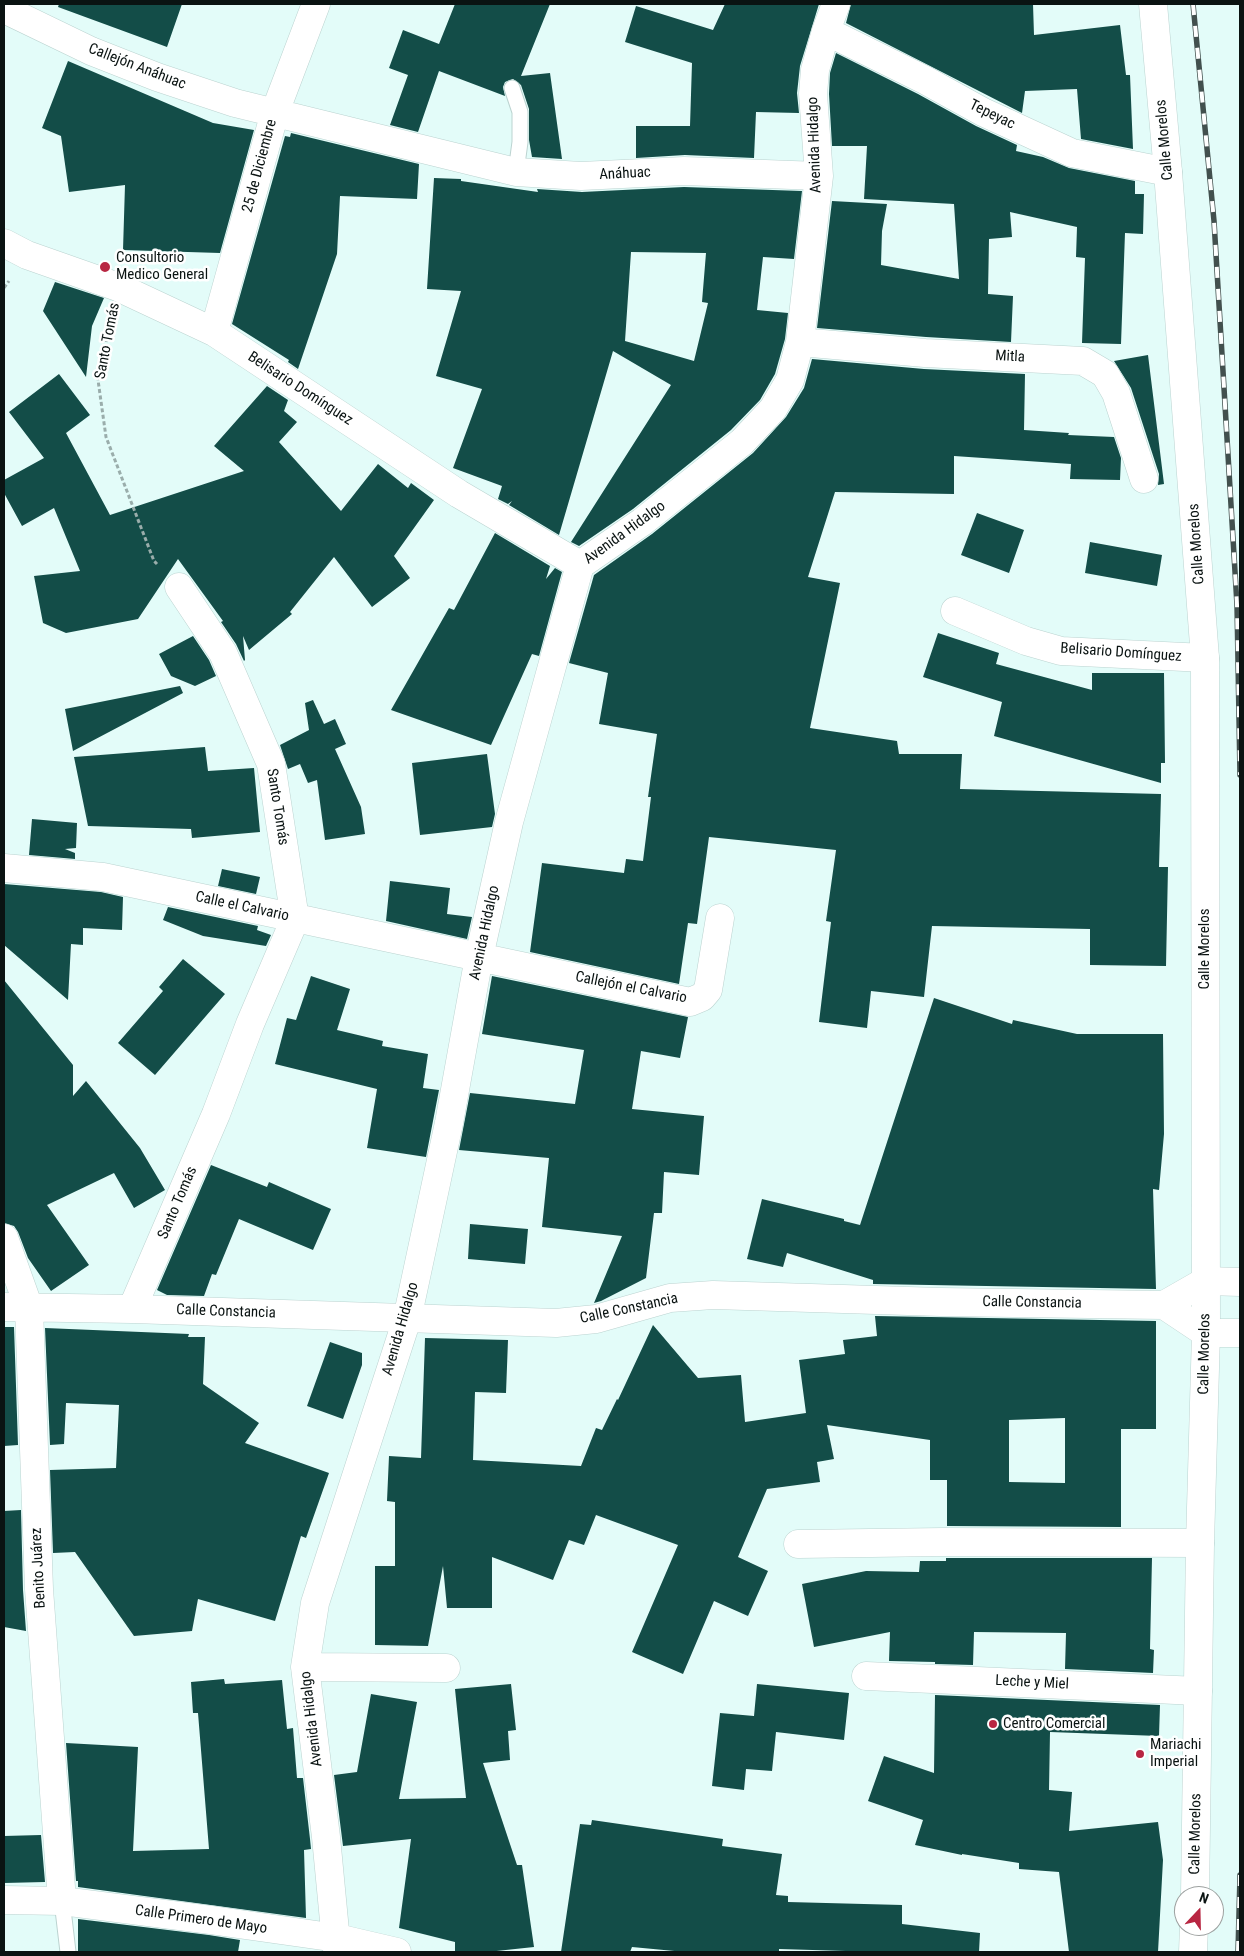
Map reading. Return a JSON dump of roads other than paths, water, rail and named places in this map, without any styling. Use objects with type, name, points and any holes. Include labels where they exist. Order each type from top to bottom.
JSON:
[{"type":"street","name":"25 de Diciembre","points":[[214,332],[275,112],[316,4]]},
{"type":"street","name":"Avenida Hidalgo","points":[[337,1945],[305,1667],[315,1603],[407,1319],[449,1123],[478,958],[509,822],[580,565],[642,522],[742,442],[773,410],[790,380],[800,342],[819,176],[813,94],[815,70],[836,4]]},
{"type":"street","name":"Calle Morelos","points":[[1152,4],[1168,172],[1205,658],[1206,1333],[1194,1886]]},
{"type":"street","name":"Callejón Anáhuac","points":[[4,9],[91,51],[157,77],[235,103],[516,172]]},
{"type":"street","name":"Tepeyac","points":[[826,31],[925,80],[984,112],[1072,153],[1168,172]]},
{"type":"street","name":"Anáhuac","points":[[516,172],[581,176],[684,171],[819,176]]},
{"type":"street","name":"Belisario Domínguez","points":[[4,243],[27,256],[118,287],[214,332],[459,494],[580,565]]},
{"type":"street","name":"Mitla","points":[[800,342],[925,353],[1083,361],[1105,374],[1116,393],[1144,479]]},
{"type":"street","name":"Santo Tomás","points":[[132,1309],[216,1114],[250,1024],[295,919],[271,764],[222,653],[179,587]]},
{"type":"street","name":"Belisario Domínguez","points":[[955,610],[1026,641],[1061,651],[1205,658]]},
{"type":"street","name":"Calle el Calvario","points":[[4,868],[103,877],[478,958]]},
{"type":"street","name":"Callejón el Calvario","points":[[478,958],[690,1002],[702,997],[708,990],[720,918]]},
{"type":"street","name":"Benito Juárez","points":[[4,1238],[17,1307],[62,1902]]},
{"type":"street","points":[[1240,1282],[1206,1281],[1164,1305],[1206,1333],[1240,1333]]},
{"type":"street","name":"Calle Constancia","points":[[17,1307],[556,1323],[596,1319],[670,1298],[713,1295],[941,1302],[1164,1305]]},
{"type":"street","points":[[798,1544],[943,1542],[1200,1544]]},
{"type":"street","points":[[305,1667],[446,1668]]},
{"type":"street","name":"Leche y Miel","points":[[866,1676],[1198,1691]]},
{"type":"street","name":"Calle Primero de Mayo","points":[[4,1900],[62,1902],[337,1945],[397,1952]]},
{"type":"street","points":[[1194,1936],[1194,1952]]},
{"type":"lane","points":[[512,88],[520,112],[520,142],[516,172]]},
{"type":"lane","points":[[62,1902],[68,1952]]},
{"type":"railway","points":[[1193,4],[1214,221],[1237,605],[1240,775]]},
{"type":"railway","points":[[1238,1952],[1240,1875]]},
{"type":"place","name":"Consultorio Medico General","points":[[105,267]]},
{"type":"place","name":"Centro Comercial","points":[[993,1724]]},
{"type":"place","name":"Mariachi Imperial","points":[[1140,1754]]}]
